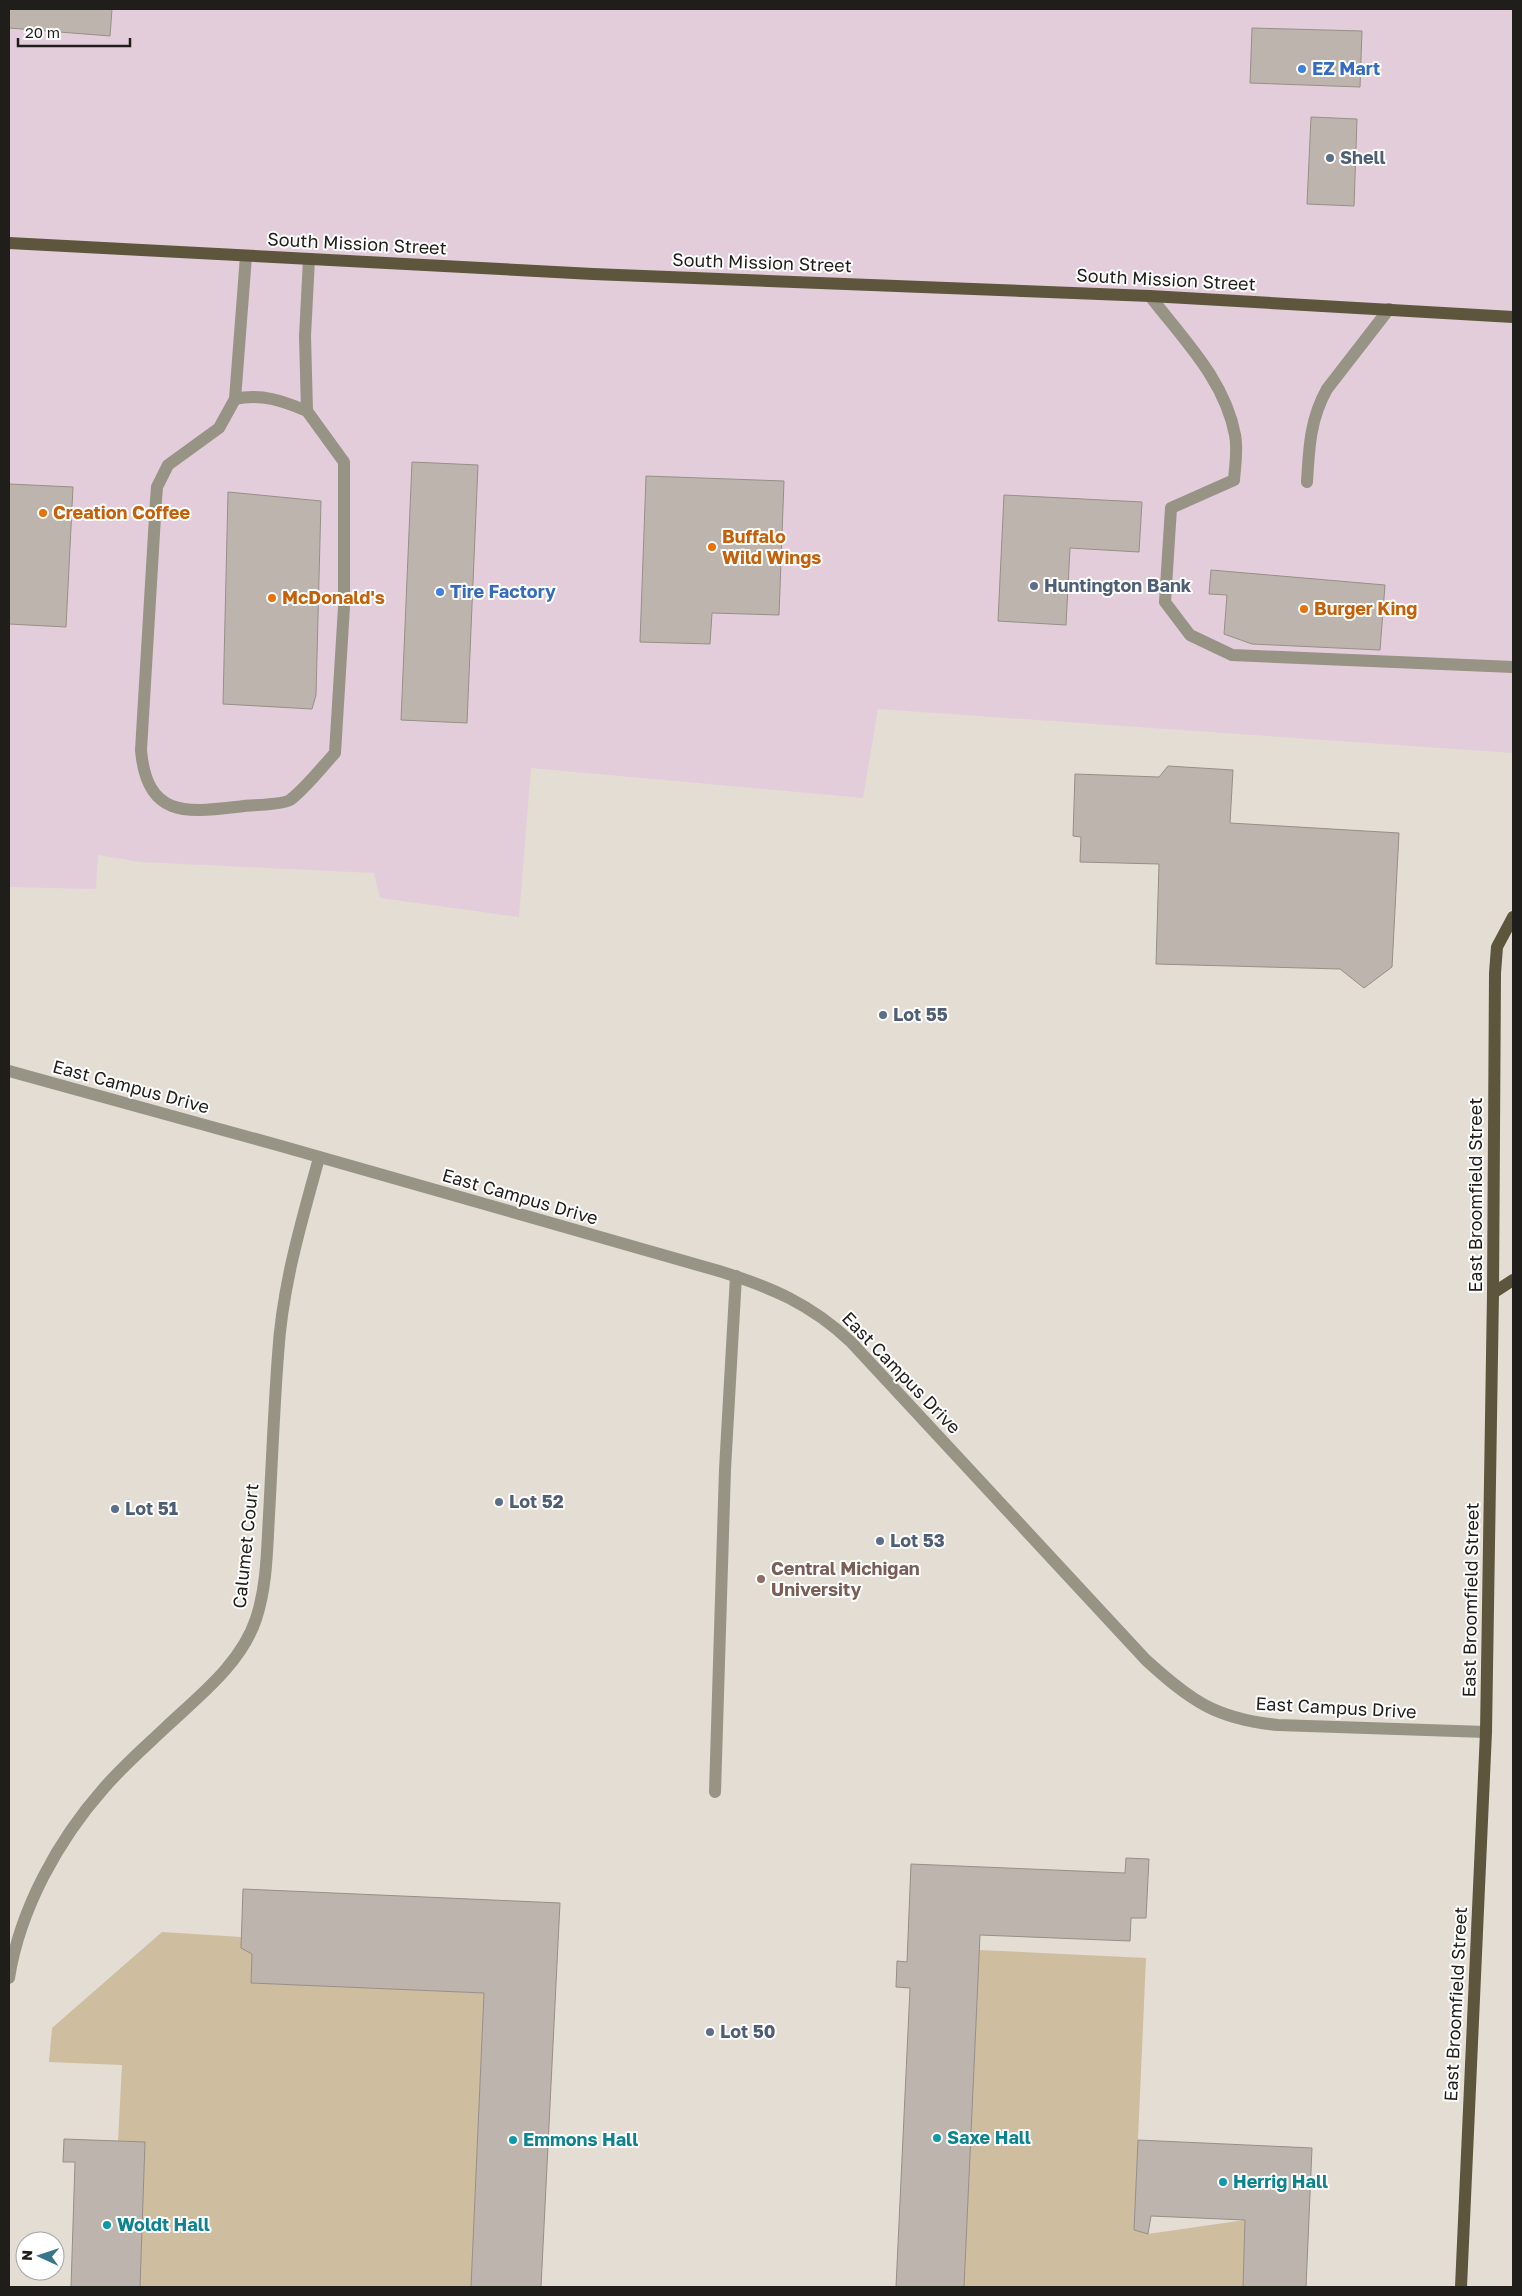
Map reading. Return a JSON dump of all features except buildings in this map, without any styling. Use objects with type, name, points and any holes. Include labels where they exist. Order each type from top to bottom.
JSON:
[{"type":"main road","name":"South Mission Street","points":[[9,243],[593,274],[1150,296],[1513,317]]},
{"type":"main road","name":"East Broomfield Street","points":[[1461,2287],[1486,1732],[1493,1293],[1495,973],[1497,946],[1513,918]]},
{"type":"main road","points":[[1493,1293],[1513,1280]]},
{"type":"street","points":[[246,256],[235,399],[219,428],[168,465],[157,487],[141,750],[142,769],[147,784],[164,804],[177,809],[195,812],[288,801],[335,753],[344,608],[344,462],[307,411],[305,336],[309,259]]},
{"type":"street","points":[[1150,296],[1215,381],[1223,397],[1236,436],[1234,480],[1171,508],[1165,602],[1190,635],[1232,655],[1513,667]]},
{"type":"street","points":[[1307,482],[1310,438],[1320,402],[1327,389],[1389,309]]},
{"type":"street","points":[[235,399],[255,396],[268,398],[307,411]]},
{"type":"street","name":"East Campus Drive","points":[[9,1071],[736,1276],[773,1289],[831,1323],[851,1342],[1146,1660],[1181,1691],[1206,1707],[1242,1720],[1278,1725],[1486,1732]]},
{"type":"street","name":"Calumet Court","points":[[9,1978],[16,1946],[38,1891],[50,1865],[78,1822],[118,1773],[223,1672],[248,1638],[256,1620],[266,1557],[282,1309],[294,1248],[319,1158]]},
{"type":"street","points":[[715,1792],[725,1469],[736,1276]]},
{"type":"shaded area","points":[[9,9],[1513,9],[1513,753],[878,709],[863,798],[531,768],[519,917],[380,898],[374,873],[140,862],[98,855],[96,889],[9,887]]},
{"type":"shaded area","points":[[162,1932],[241,1937],[241,1948],[252,1954],[251,1983],[484,1993],[471,2287],[140,2287],[145,2142],[118,2141],[122,2065],[49,2062],[52,2028]]},
{"type":"shaded area","points":[[979,1950],[1146,1958],[1134,2230],[1148,2234],[1245,2220],[1243,2287],[964,2287]]},
{"type":"place","name":"EZ Mart","points":[[1302,69]]},
{"type":"place","name":"Shell","points":[[1330,158]]},
{"type":"place","name":"Creation Coffee","points":[[43,513]]},
{"type":"place","name":"Buffalo Wild Wings","points":[[712,547]]},
{"type":"place","name":"Huntington Bank","points":[[1034,586]]},
{"type":"place","name":"Tire Factory","points":[[440,592]]},
{"type":"place","name":"McDonald's","points":[[272,598]]},
{"type":"place","name":"Burger King","points":[[1304,609]]},
{"type":"place","name":"Lot 55","points":[[883,1015]]},
{"type":"place","name":"Lot 52","points":[[499,1502]]},
{"type":"place","name":"Lot 51","points":[[115,1509]]},
{"type":"place","name":"Lot 53","points":[[880,1541]]},
{"type":"place","name":"Central Michigan University","points":[[761,1579]]},
{"type":"place","name":"Lot 50","points":[[710,2032]]},
{"type":"place","name":"Saxe Hall","points":[[937,2138]]},
{"type":"place","name":"Emmons Hall","points":[[513,2140]]},
{"type":"place","name":"Herrig Hall","points":[[1223,2182]]},
{"type":"place","name":"Woldt Hall","points":[[107,2225]]}]
